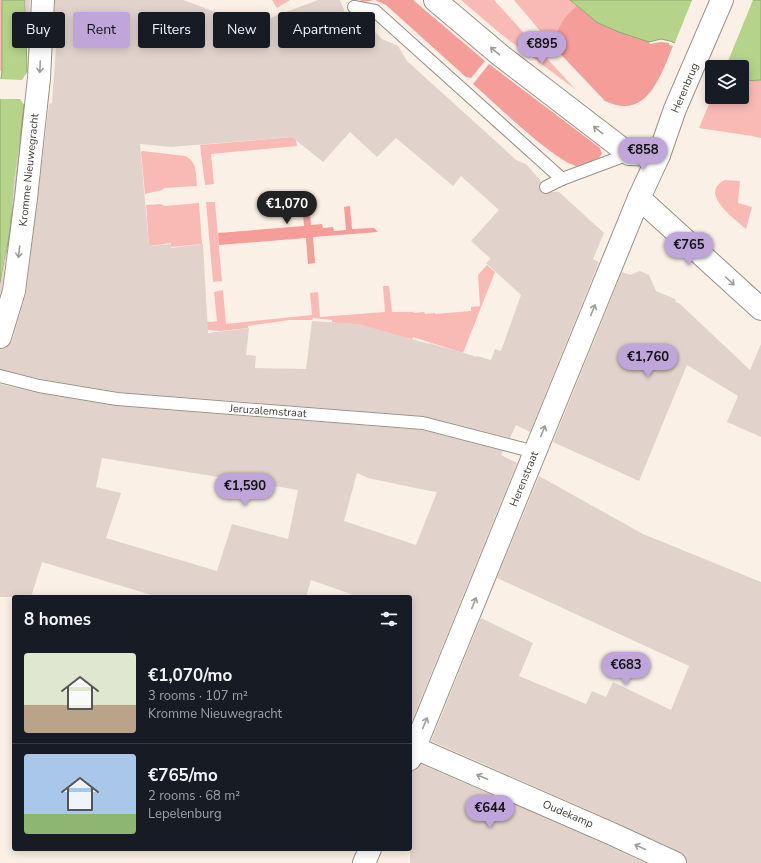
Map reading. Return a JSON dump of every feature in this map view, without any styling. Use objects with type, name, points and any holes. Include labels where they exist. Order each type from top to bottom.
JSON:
[{"type":"street","name":"Kromme Nieuwegracht","points":[[0,338],[14,291],[18,261],[39,78],[43,0]]},
{"type":"street","points":[[435,0],[500,55],[629,154],[659,155]]},
{"type":"street","name":"Herenbrug","points":[[639,198],[659,155],[675,109],[722,0]]},
{"type":"street","points":[[639,198],[761,309]]},
{"type":"street","name":"Herenstraat","points":[[412,754],[534,452],[639,198]]},
{"type":"street","name":"Oudekamp","points":[[412,754],[610,833],[675,863]]},
{"type":"street","points":[[364,863],[369,851]]},
{"type":"lane","points":[[354,7],[375,11],[562,179]]},
{"type":"lane","points":[[546,187],[562,179],[629,154]]},
{"type":"lane","name":"Jeruzalemstraat","points":[[0,376],[39,386],[117,399],[423,423],[534,452]]},
{"type":"shaded area","points":[[0,0],[2,0],[2,70],[0,71]]},
{"type":"shaded area","points":[[2,0],[25,0],[25,12],[12,12],[12,48],[26,48],[27,72],[9,237],[0,284],[0,88],[2,70]]},
{"type":"shaded area","points":[[272,0],[290,0],[277,8]]},
{"type":"shaded area","points":[[360,0],[375,0],[363,2]]},
{"type":"shaded area","points":[[375,0],[413,0],[485,61],[471,78],[466,77],[386,5]]},
{"type":"shaded area","points":[[461,0],[494,0],[575,89],[501,34]]},
{"type":"shaded area","points":[[514,0],[570,0],[577,6],[564,18],[552,45]]},
{"type":"shaded area","points":[[570,0],[761,0],[761,80],[749,81],[749,60],[717,60],[670,41],[661,39],[649,42],[598,23]]},
{"type":"shaded area","points":[[577,6],[598,23],[619,32],[649,42],[650,44],[661,42],[669,43],[669,45],[673,46],[657,82],[650,93],[642,101],[632,105],[619,106],[605,101],[552,45],[564,18]]},
{"type":"shaded area","points":[[489,64],[600,148],[602,154],[600,157],[588,166],[582,167],[572,164],[558,157],[526,132],[473,84]]},
{"type":"shaded area","points":[[761,80],[761,138],[699,128],[709,104],[749,104],[749,82]]},
{"type":"shaded area","points":[[292,137],[296,140],[297,146],[211,154],[214,184],[205,185],[200,145]]},
{"type":"shaded area","points":[[141,152],[185,156],[189,158],[195,168],[197,186],[164,188],[162,190],[145,194]]},
{"type":"shaded area","points":[[725,180],[740,181],[738,203],[752,207],[746,229],[727,212],[717,198],[715,192],[718,185]]},
{"type":"shaded area","points":[[309,199],[311,225],[322,224],[323,228],[333,227],[334,231],[346,230],[344,207],[350,206],[352,229],[374,228],[378,232],[313,237],[315,263],[308,264],[306,238],[219,245],[218,233],[304,226],[302,200]]},
{"type":"shaded area","points":[[206,202],[215,202],[222,281],[213,282]]},
{"type":"shaded area","points":[[199,203],[202,244],[171,247],[171,243],[149,246],[146,205],[160,204],[165,206]]},
{"type":"shaded area","points":[[487,265],[495,272],[463,353],[413,337],[412,339],[332,322],[332,320],[313,318],[312,320],[289,320],[248,326],[248,328],[221,331],[144,326],[147,316],[212,322],[217,321],[214,292],[223,290],[226,324],[312,315],[310,293],[318,292],[320,317],[385,312],[383,286],[389,286],[392,312],[424,312],[425,314],[435,314],[471,311],[471,307],[480,306],[478,275]]},
{"type":"pier","points":[[692,0],[753,0],[728,60],[711,60],[674,45]]},
{"type":"pier","points":[[28,71],[25,106],[20,99],[0,99],[0,79],[22,80]]},
{"type":"building","points":[[25,0],[30,0],[29,12],[26,12]]},
{"type":"building","points":[[55,0],[183,0],[216,12],[213,12],[213,48],[270,48],[270,18],[278,15],[278,48],[375,48],[375,32],[382,39],[398,46],[407,61],[516,160],[526,164],[541,181],[539,187],[542,193],[546,194],[559,192],[604,233],[593,259],[599,262],[530,432],[516,425],[510,438],[424,416],[118,392],[41,379],[0,369],[0,349],[8,346],[12,341],[26,293],[49,104],[52,103],[56,48],[65,48],[65,12],[54,12]],"holes":[[[350,132],[377,157],[396,138],[453,186],[461,176],[499,210],[471,241],[491,259],[486,263],[521,295],[501,351],[495,349],[491,360],[359,324],[312,321],[306,369],[255,368],[256,356],[246,355],[249,328],[208,333],[203,244],[171,248],[171,244],[149,246],[140,144],[171,147],[292,137],[323,162]]]},
{"type":"building","points":[[318,0],[340,0],[345,12],[286,12]]},
{"type":"building","points":[[21,131],[14,197],[11,217],[14,180]]},
{"type":"building","points":[[7,245],[2,288],[0,294],[0,285]]},
{"type":"building","points":[[640,271],[649,275],[656,291],[675,299],[676,302],[680,304],[750,370],[761,344],[761,437],[727,422],[738,396],[687,365],[639,481],[553,442],[622,272],[630,275]]},
{"type":"building","points":[[0,384],[38,393],[116,406],[422,430],[503,451],[501,455],[517,463],[412,721],[412,595],[353,595],[311,580],[307,595],[151,595],[42,562],[32,595],[12,595],[12,597],[0,597]],"holes":[[[102,458],[298,490],[288,539],[232,524],[217,571],[106,538],[121,493],[96,487]],[[357,473],[368,478],[437,492],[416,545],[344,521]]]},
{"type":"building","points":[[539,476],[643,534],[761,582],[761,863],[687,863],[685,856],[680,852],[431,741],[481,618],[533,643],[519,676],[586,704],[592,691],[606,697],[613,682],[671,710],[689,666],[497,578]]},
{"type":"building","points":[[421,764],[605,844],[645,863],[410,863],[410,851],[412,851],[412,770],[417,769]]}]
